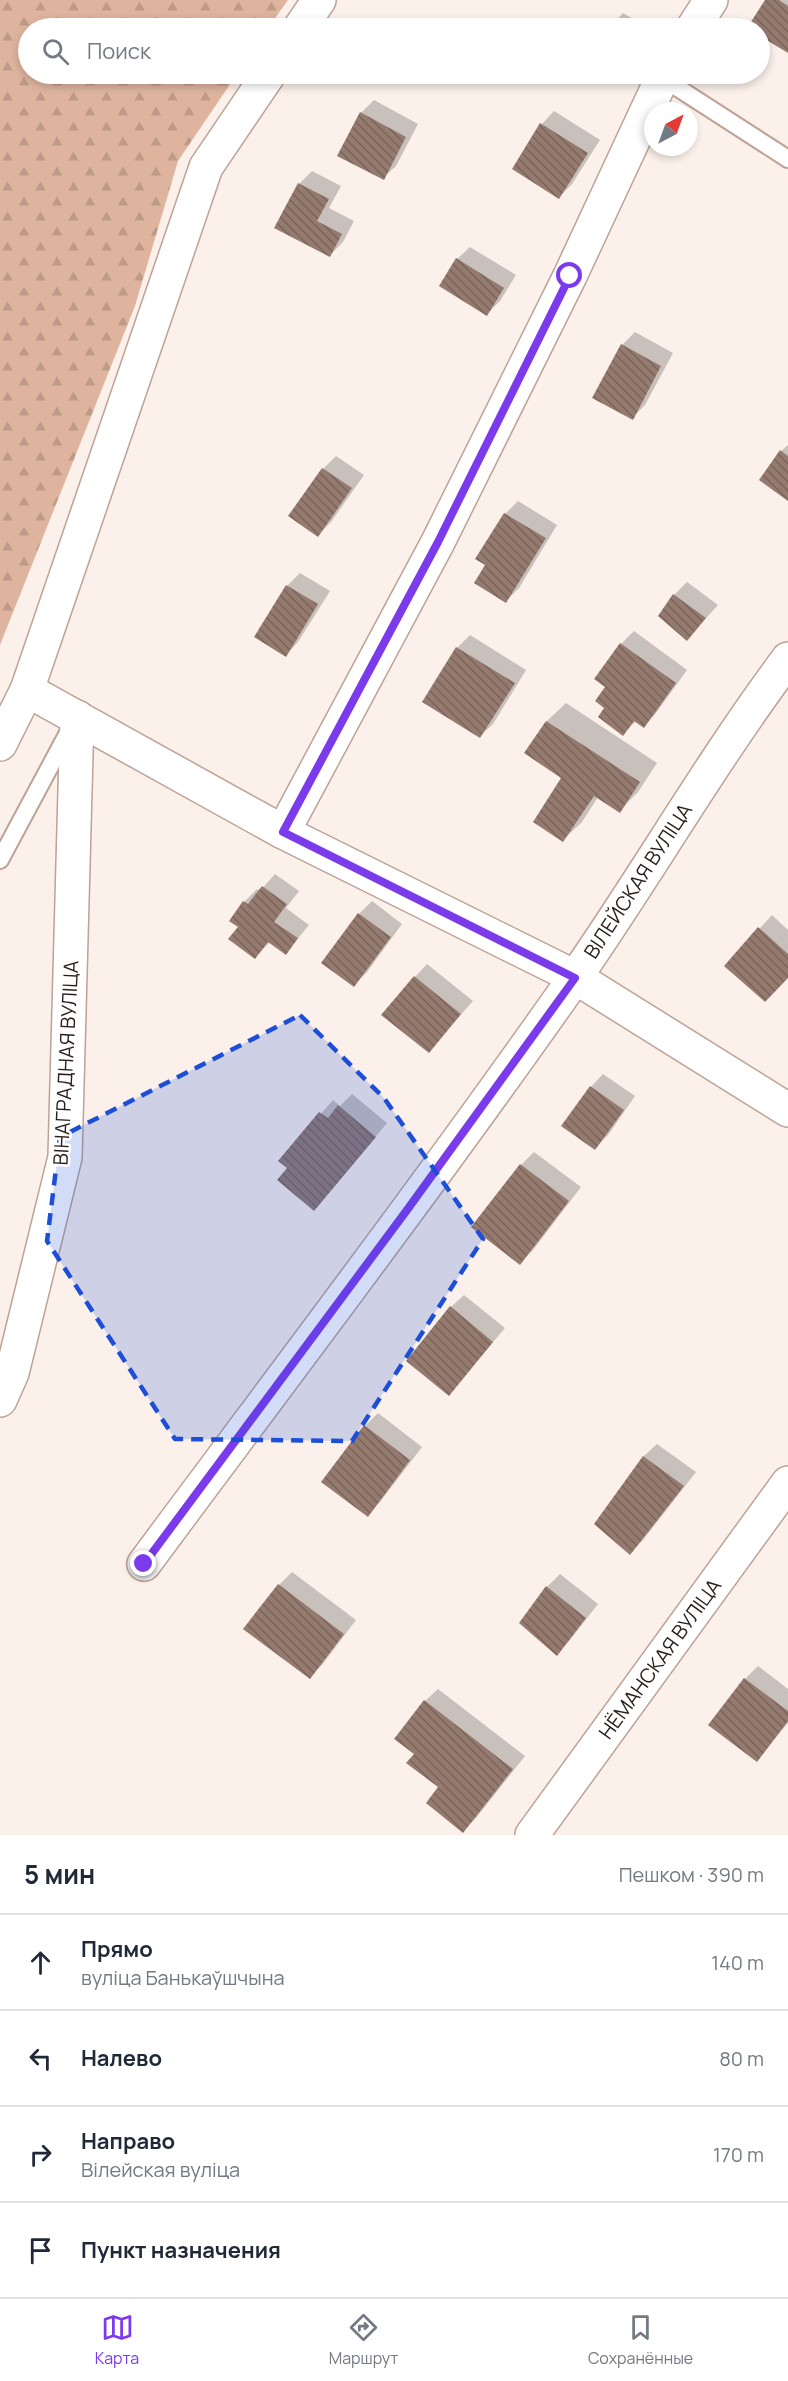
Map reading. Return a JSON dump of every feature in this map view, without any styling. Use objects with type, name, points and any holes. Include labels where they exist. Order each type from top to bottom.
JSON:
[{"type":"street","points":[[307,18],[319,0]]},
{"type":"street","points":[[699,18],[711,0]]},
{"type":"street","points":[[0,744],[27,690],[206,167],[262,84]]},
{"type":"street","points":[[283,832],[438,542],[570,276],[659,84]]},
{"type":"street","name":"ВІЛЕЙСКАЯ ВУЛІЦА","points":[[144,1564],[407,1210],[575,978],[751,708],[788,659]]},
{"type":"street","points":[[27,690],[283,832],[575,978],[784,1099]]},
{"type":"street","name":"ВІНАГРАДНАЯ ВУЛІЦА","points":[[0,1400],[12,1373],[65,1157],[77,717]]},
{"type":"street","name":"НЁМАНСКАЯ ВУЛІЦА","points":[[532,1835],[788,1483]]},
{"type":"lane","points":[[676,84],[788,159]]},
{"type":"lane","points":[[0,860],[77,717]]},
{"type":"highlighted area","points":[[300,1015],[384,1098],[483,1239],[352,1441],[175,1439],[47,1241],[60,1137]]},
{"type":"green space","points":[[0,0],[288,0],[275,18],[18,18],[18,84],[230,84],[178,161],[135,306],[0,645]]},
{"type":"building","points":[[765,0],[779,0],[788,6],[788,53],[770,42],[770,18],[753,18]]},
{"type":"building","points":[[360,112],[406,137],[384,180],[337,156]]},
{"type":"building","points":[[540,123],[588,153],[559,199],[512,169]]},
{"type":"building","points":[[298,183],[329,199],[317,221],[342,234],[330,257],[274,228]]},
{"type":"building","points":[[456,258],[504,288],[487,316],[439,286]]},
{"type":"building","points":[[621,344],[661,366],[633,420],[592,398]]},
{"type":"building","points":[[780,450],[788,456],[788,501],[759,480]]},
{"type":"building","points":[[322,468],[352,488],[318,537],[288,516]]},
{"type":"building","points":[[504,513],[546,538],[506,603],[474,583],[485,565],[475,559]]},
{"type":"building","points":[[286,585],[318,604],[286,657],[254,637]]},
{"type":"building","points":[[673,594],[706,618],[687,641],[658,616]]},
{"type":"building","points":[[620,643],[676,683],[644,728],[634,721],[623,736],[598,717],[604,708],[595,701],[605,687],[594,679]]},
{"type":"building","points":[[456,647],[515,683],[480,738],[422,702]]},
{"type":"building","points":[[546,721],[640,782],[620,813],[594,796],[563,842],[533,822],[561,778],[524,753]]},
{"type":"building","points":[[262,886],[287,904],[274,922],[298,938],[286,955],[268,942],[255,959],[228,939],[238,927],[229,921],[243,901],[248,904]]},
{"type":"building","points":[[358,913],[391,937],[354,987],[321,963]]},
{"type":"building","points":[[758,927],[788,954],[788,978],[765,1002],[724,966]]},
{"type":"building","points":[[414,976],[461,1014],[429,1053],[381,1015]]},
{"type":"building","points":[[590,1086],[624,1110],[595,1150],[561,1126]]},
{"type":"building","points":[[338,1105],[376,1137],[314,1211],[277,1180],[287,1168],[278,1161],[319,1112],[328,1118]]},
{"type":"building","points":[[520,1164],[569,1201],[520,1265],[471,1227]]},
{"type":"building","points":[[450,1306],[493,1342],[449,1396],[406,1361]]},
{"type":"building","points":[[364,1425],[410,1460],[368,1517],[321,1482]]},
{"type":"building","points":[[643,1456],[684,1486],[630,1555],[594,1524]]},
{"type":"building","points":[[278,1584],[344,1634],[310,1679],[243,1629]]},
{"type":"building","points":[[546,1586],[586,1618],[557,1656],[519,1623]]},
{"type":"building","points":[[744,1678],[788,1711],[788,1721],[757,1762],[708,1725]]},
{"type":"building","points":[[424,1700],[513,1769],[463,1833],[426,1803],[438,1787],[406,1763],[414,1754],[394,1739]]},
{"type":"route","points":[[144,1564],[407,1210],[575,978],[283,832],[438,542],[570,276]]}]
